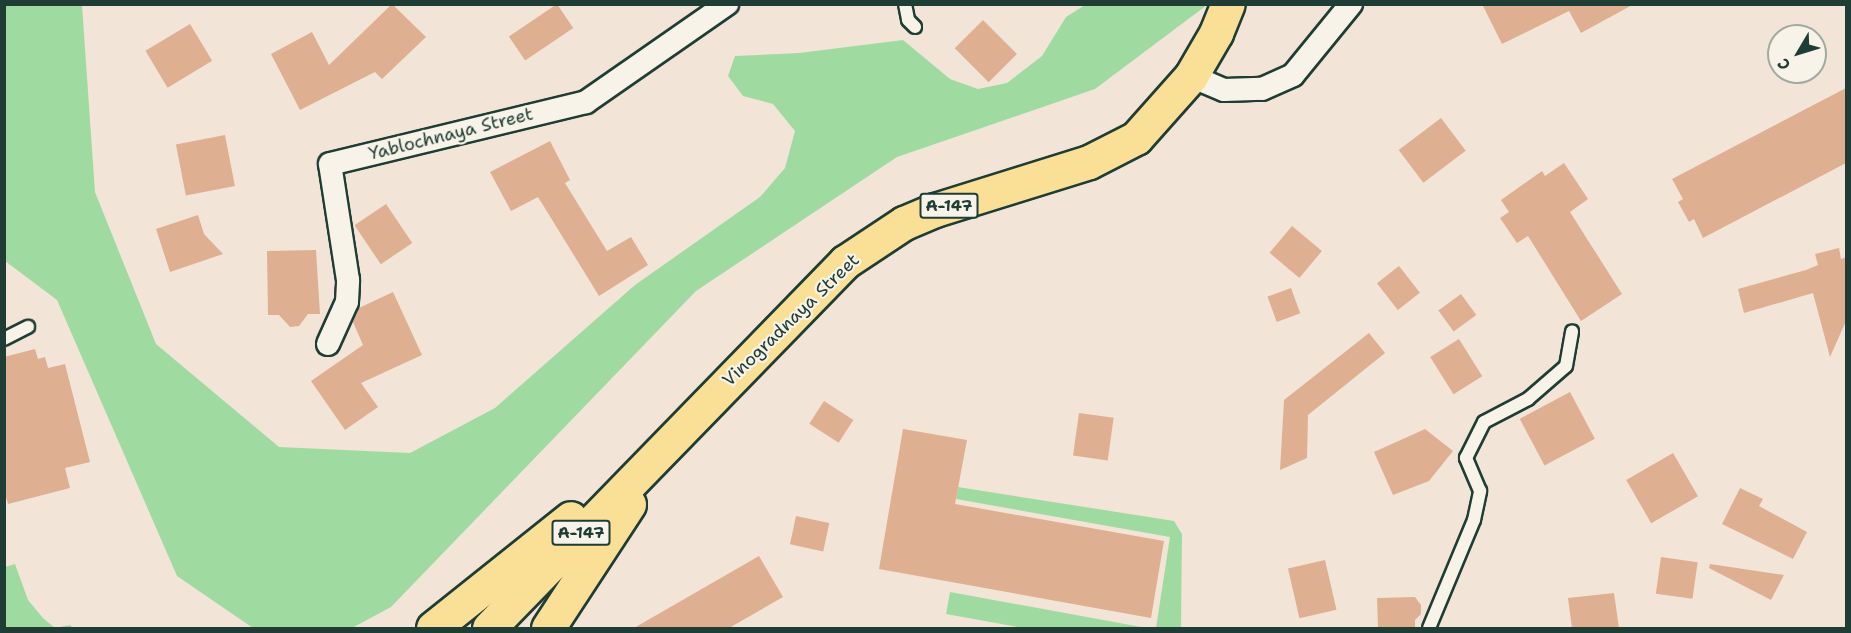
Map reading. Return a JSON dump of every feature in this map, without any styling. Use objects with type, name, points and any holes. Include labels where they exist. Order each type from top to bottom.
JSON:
[{"type":"main road","name":"Vinogradnaya Street","points":[[673,437],[844,262],[878,238],[934,210],[1089,162],[1116,151],[1136,138],[1191,76],[1216,33],[1228,4]]},
{"type":"main road","points":[[433,628],[673,437]]},
{"type":"main road","name":"А-147","points":[[489,628],[673,437]]},
{"type":"main road","name":"А-147","points":[[548,628],[673,437]]},
{"type":"street","name":"Yablochnaya Street","points":[[328,344],[347,302],[348,280],[330,164],[586,102],[727,4]]},
{"type":"street","points":[[1191,76],[1224,90],[1262,88],[1293,75],[1351,4]]},
{"type":"lane","points":[[905,4],[908,20],[915,27]]},
{"type":"lane","points":[[4,339],[28,327]]},
{"type":"lane","points":[[1429,628],[1474,520],[1480,491],[1466,458],[1484,422],[1528,399],[1566,366],[1572,332]]},
{"type":"green space","points":[[4,5],[82,5],[95,192],[156,344],[279,447],[410,453],[495,408],[635,285],[760,197],[785,168],[795,131],[773,104],[743,96],[728,76],[735,56],[799,53],[903,40],[950,79],[978,89],[1007,83],[1042,56],[1066,17],[1085,5],[1207,5],[1095,89],[897,157],[696,291],[391,607],[352,628],[253,628],[177,576],[57,300],[5,261]]},
{"type":"green space","points":[[958,487],[1174,521],[1182,534],[1181,628],[1156,628],[1170,537],[956,499]]},
{"type":"green space","points":[[15,564],[28,600],[55,628],[5,628],[5,567]]},
{"type":"green space","points":[[950,592],[1147,628],[1023,628],[946,614]]},
{"type":"green space","points":[[70,625],[73,628],[55,628]]},
{"type":"building","points":[[392,4],[426,37],[382,79],[375,72],[300,110],[271,54],[312,32],[329,65]]},
{"type":"building","points":[[557,4],[573,28],[525,60],[509,36]]},
{"type":"building","points":[[1482,4],[1634,4],[1581,33],[1569,11],[1502,44]]},
{"type":"building","points":[[983,20],[1017,54],[989,82],[955,48]]},
{"type":"building","points":[[190,24],[212,61],[168,88],[145,51]]},
{"type":"building","points":[[1846,88],[1846,163],[1703,238],[1694,219],[1689,222],[1678,202],[1683,199],[1672,179]]},
{"type":"building","points":[[1441,118],[1466,151],[1423,183],[1399,150]]},
{"type":"building","points":[[225,135],[235,186],[186,196],[176,145]]},
{"type":"building","points":[[550,141],[570,180],[565,183],[607,251],[631,237],[648,265],[599,296],[538,197],[511,211],[490,172]]},
{"type":"building","points":[[1564,163],[1588,199],[1570,212],[1622,294],[1581,321],[1528,236],[1517,243],[1500,218],[1509,212],[1501,200],[1542,171],[1545,176]]},
{"type":"building","points":[[386,204],[412,243],[381,264],[354,225]]},
{"type":"building","points":[[198,215],[204,234],[223,254],[170,272],[156,229]]},
{"type":"building","points":[[1292,226],[1322,251],[1299,278],[1270,253]]},
{"type":"building","points":[[1839,248],[1841,259],[1846,257],[1846,321],[1830,357],[1813,293],[1744,313],[1738,289],[1806,270],[1818,265],[1815,254]]},
{"type":"building","points":[[316,250],[320,314],[308,314],[299,326],[290,327],[279,315],[268,315],[267,251]]},
{"type":"building","points":[[1399,266],[1420,293],[1398,310],[1377,283]]},
{"type":"building","points":[[1291,288],[1300,313],[1277,322],[1268,297]]},
{"type":"building","points":[[393,292],[422,355],[361,383],[378,407],[345,430],[311,381],[363,345],[353,322],[359,308]]},
{"type":"building","points":[[1461,294],[1476,315],[1454,331],[1438,310]]},
{"type":"building","points":[[1369,333],[1385,353],[1308,415],[1307,458],[1280,470],[1284,400]]},
{"type":"building","points":[[1459,339],[1482,376],[1453,394],[1430,357]]},
{"type":"building","points":[[35,349],[38,359],[45,357],[48,368],[65,364],[90,462],[65,468],[70,488],[8,504],[4,490],[4,357]]},
{"type":"building","points":[[1570,392],[1595,439],[1545,466],[1520,419]]},
{"type":"building","points":[[824,401],[853,420],[839,443],[809,424]]},
{"type":"building","points":[[1079,413],[1114,418],[1108,460],[1073,456]]},
{"type":"building","points":[[903,429],[967,440],[955,504],[1164,541],[1151,618],[879,569]]},
{"type":"building","points":[[1425,429],[1453,451],[1429,481],[1393,495],[1374,452]]},
{"type":"building","points":[[1673,453],[1698,496],[1651,523],[1626,480]]},
{"type":"building","points":[[1740,488],[1763,499],[1759,506],[1807,532],[1793,559],[1722,524]]},
{"type":"building","points":[[796,516],[829,523],[823,551],[790,544]]},
{"type":"building","points":[[759,556],[783,597],[729,628],[634,628]]},
{"type":"building","points":[[1661,557],[1698,562],[1692,599],[1656,594]]},
{"type":"building","points":[[1325,560],[1336,610],[1299,618],[1288,569]]},
{"type":"building","points":[[1710,564],[1784,575],[1771,600],[1709,568]]},
{"type":"building","points":[[1614,593],[1619,628],[1572,628],[1568,598]]},
{"type":"building","points":[[1415,597],[1421,605],[1421,614],[1415,620],[1415,628],[1378,628],[1377,598]]}]
